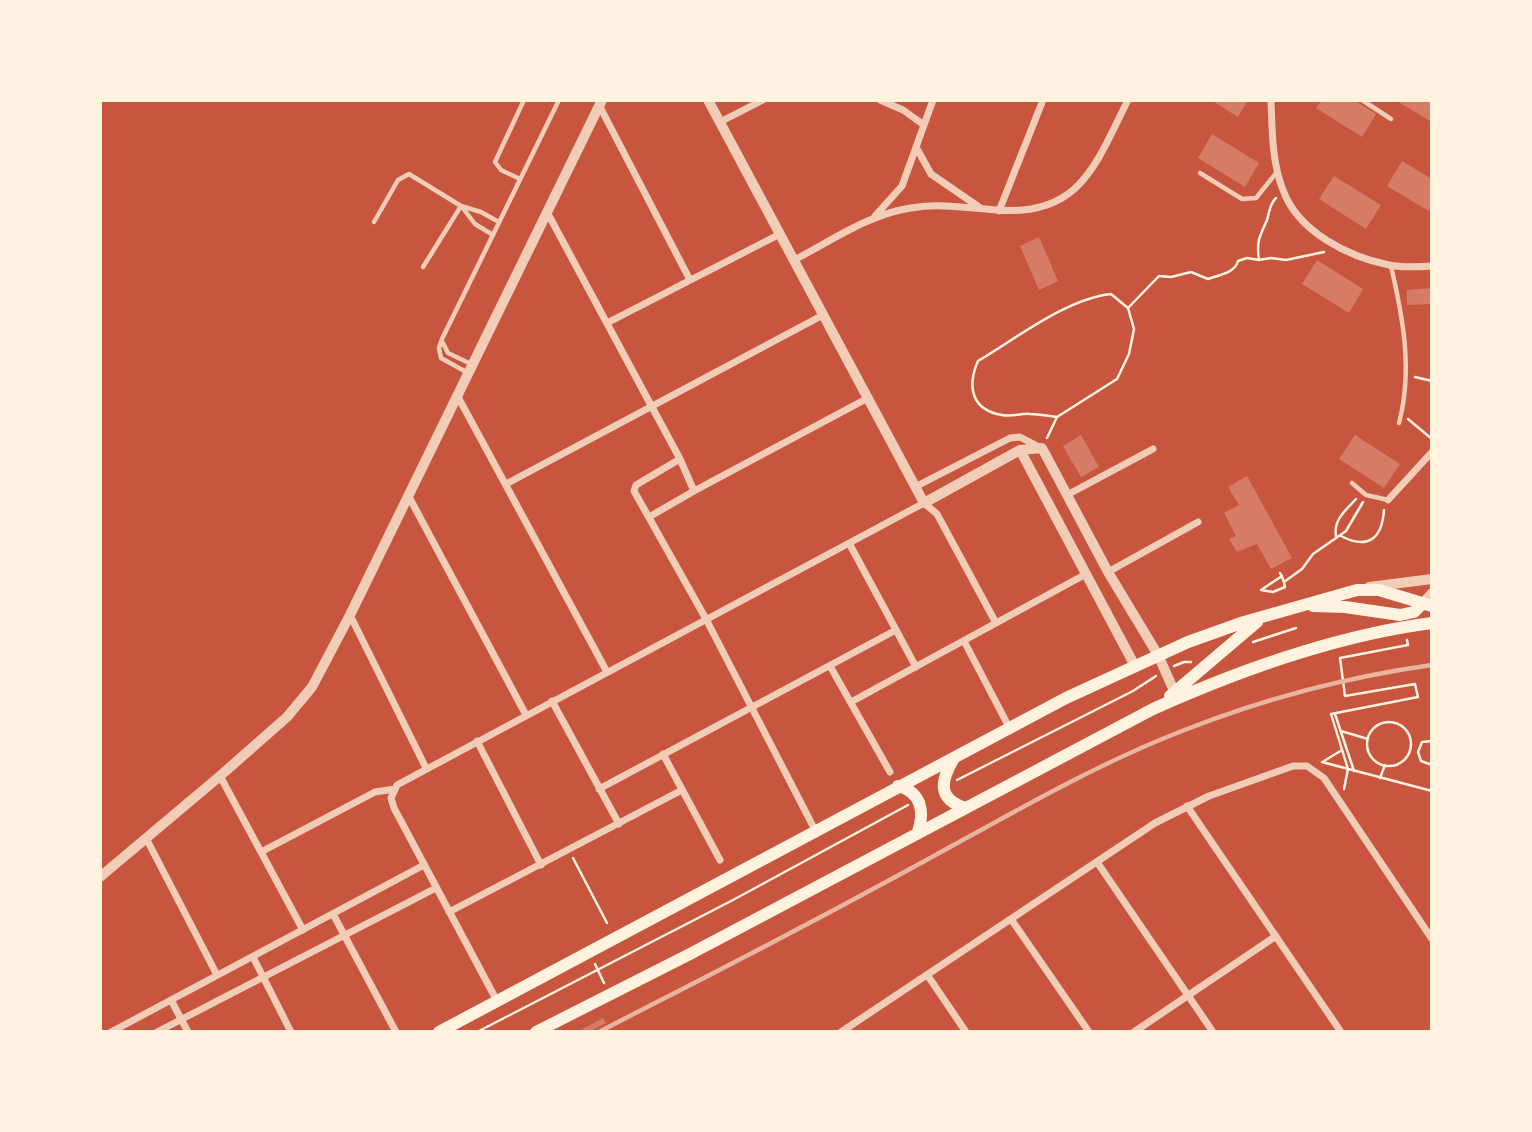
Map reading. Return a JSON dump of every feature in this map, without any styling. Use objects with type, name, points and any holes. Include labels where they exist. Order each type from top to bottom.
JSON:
[{"type":"main road","points":[[439,1032],[898,786],[1086,688],[1158,655],[1213,633],[1357,590],[1379,590],[1429,601]]},
{"type":"main road","points":[[1297,607],[1334,606],[1401,615],[1414,612],[1429,601]]},
{"type":"main road","points":[[1153,709],[1201,671],[1242,633],[1266,616]]},
{"type":"main road","points":[[536,1032],[1153,709],[1191,692],[1324,646],[1432,623]]},
{"type":"main road","points":[[954,758],[944,777],[944,786],[952,801],[966,808]]},
{"type":"main road","points":[[898,786],[918,799],[922,811],[918,832]]},
{"type":"street","points":[[708,100],[915,487],[924,503],[937,514],[996,623]]},
{"type":"street","points":[[720,122],[763,100]]},
{"type":"street","points":[[880,100],[902,110],[924,125]]},
{"type":"street","points":[[869,221],[902,186],[933,100]]},
{"type":"street","points":[[999,211],[1043,100]]},
{"type":"street","points":[[794,260],[869,221],[897,211],[922,206],[949,205],[999,211],[1036,209],[1051,205],[1070,192],[1088,174],[1100,157],[1128,100]]},
{"type":"street","points":[[1271,100],[1278,171],[1283,190],[1297,213],[1309,226],[1339,248],[1391,266],[1432,265]]},
{"type":"street","points":[[100,877],[271,733],[302,700],[323,668],[600,103]]},
{"type":"street","points":[[600,103],[690,280]]},
{"type":"street","points":[[916,147],[930,174],[983,209]]},
{"type":"street","points":[[547,212],[680,459],[694,491]]},
{"type":"street","points":[[607,323],[780,234]]},
{"type":"street","points":[[506,484],[823,315]]},
{"type":"street","points":[[457,395],[607,672]]},
{"type":"street","points":[[649,517],[868,398]]},
{"type":"street","points":[[915,487],[1010,438],[1020,437],[1042,448],[1108,572],[1158,655],[1175,692]]},
{"type":"street","points":[[261,852],[375,792],[394,789],[426,768],[1020,450],[1042,448]]},
{"type":"street","points":[[1067,495],[1153,449]]},
{"type":"street","points":[[1020,450],[1135,666]]},
{"type":"street","points":[[1387,500],[1432,452]]},
{"type":"street","points":[[680,459],[636,485],[634,491],[706,619],[815,830]]},
{"type":"street","points":[[408,495],[526,715]]},
{"type":"street","points":[[1108,572],[1198,522]]},
{"type":"street","points":[[849,543],[916,667]]},
{"type":"street","points":[[851,702],[1086,573]]},
{"type":"street","points":[[1357,590],[1432,579]]},
{"type":"street","points":[[350,615],[426,768]]},
{"type":"street","points":[[599,789],[896,630]]},
{"type":"street","points":[[964,641],[1010,729]]},
{"type":"street","points":[[830,666],[890,772]]},
{"type":"street","points":[[552,701],[619,824]]},
{"type":"street","points":[[477,741],[541,864]]},
{"type":"street","points":[[663,754],[720,860]]},
{"type":"street","points":[[842,1032],[1155,823],[1187,806],[1279,769],[1301,765],[1313,769],[1324,778],[1432,939]]},
{"type":"street","points":[[220,776],[303,930]]},
{"type":"street","points":[[394,789],[392,803],[496,1001]]},
{"type":"street","points":[[449,912],[682,790]]},
{"type":"street","points":[[1187,806],[1341,1032]]},
{"type":"street","points":[[146,838],[217,975]]},
{"type":"street","points":[[1097,862],[1213,1032]]},
{"type":"street","points":[[111,1032],[424,865]]},
{"type":"street","points":[[156,1032],[436,888]]},
{"type":"street","points":[[333,914],[396,1032]]},
{"type":"street","points":[[1012,919],[1089,1032]]},
{"type":"street","points":[[1134,1032],[1276,936]]},
{"type":"street","points":[[253,957],[290,1032]]},
{"type":"street","points":[[928,976],[966,1032]]},
{"type":"street","points":[[171,1000],[188,1032]]},
{"type":"lane","points":[[520,179],[500,170],[495,163],[524,100]]},
{"type":"lane","points":[[470,368],[441,358],[439,348],[559,100]]},
{"type":"lane","points":[[1362,100],[1391,119]]},
{"type":"lane","points":[[1200,173],[1242,198],[1256,198],[1278,171]]},
{"type":"lane","points":[[374,222],[398,180],[409,174],[461,206],[481,212],[499,222]]},
{"type":"lane","points":[[461,206],[475,224],[493,234]]},
{"type":"lane","points":[[423,267],[461,206]]},
{"type":"lane","points":[[1391,266],[1405,344],[1407,374],[1399,423]]},
{"type":"lane","points":[[442,339],[446,351],[470,368]]},
{"type":"lane","points":[[1352,484],[1364,492],[1387,500]]},
{"type":"path","points":[[1259,260],[1258,237],[1267,220],[1270,204],[1283,190]]},
{"type":"path","points":[[1128,308],[1159,276],[1171,277],[1191,272],[1208,279],[1231,271],[1238,261],[1247,258],[1286,260],[1339,248]]},
{"type":"path","points":[[1042,448],[1058,417],[1117,379],[1129,354],[1134,329],[1128,308],[1111,294],[1094,296],[1049,318],[978,361],[971,389],[978,402],[991,412],[1004,416],[1028,414],[1058,417]]},
{"type":"path","points":[[1407,374],[1432,381]]},
{"type":"path","points":[[1403,408],[1413,424],[1432,439]]},
{"type":"path","points":[[1364,492],[1341,514],[1335,530],[1338,537],[1365,543],[1378,534],[1387,500]]},
{"type":"path","points":[[1284,582],[1302,569],[1313,554],[1338,537],[1357,516],[1364,492]]},
{"type":"path","points":[[1281,574],[1284,582],[1285,587],[1273,592],[1261,590],[1281,574]]},
{"type":"path","points":[[1246,645],[1296,628]]},
{"type":"path","points":[[1333,714],[1418,697],[1416,684],[1345,696],[1340,658],[1408,645],[1408,640],[1338,653]]},
{"type":"path","points":[[944,786],[1133,691],[1165,670],[1187,661],[1201,671]]},
{"type":"path","points":[[1333,714],[1335,731],[1348,769],[1344,788],[1350,799]]},
{"type":"path","points":[[1333,714],[1354,771]]},
{"type":"path","points":[[1392,722],[1402,726],[1408,733],[1410,748],[1403,761],[1385,765],[1371,756],[1368,739],[1378,725],[1392,722]]},
{"type":"path","points":[[1341,731],[1368,739]]},
{"type":"path","points":[[1432,741],[1422,742],[1418,750],[1420,760],[1432,765]]},
{"type":"path","points":[[1410,748],[1418,750]]},
{"type":"path","points":[[1313,769],[1342,750]]},
{"type":"path","points":[[1322,762],[1432,791]]},
{"type":"path","points":[[1380,778],[1385,765]]},
{"type":"path","points":[[477,1032],[733,900],[918,799]]},
{"type":"path","points":[[569,850],[607,923]]},
{"type":"path","points":[[590,951],[611,995]]},
{"type":"building","points":[[1211,100],[1248,100],[1238,117]]},
{"type":"building","points":[[1322,100],[1354,100],[1376,114],[1362,137],[1316,108]]},
{"type":"building","points":[[1395,100],[1432,100],[1430,121]]},
{"type":"building","points":[[1212,134],[1259,163],[1245,187],[1198,158]]},
{"type":"building","points":[[1402,161],[1432,179],[1432,213],[1387,186]]},
{"type":"building","points":[[1334,176],[1381,205],[1366,229],[1319,199]]},
{"type":"building","points":[[1039,237],[1058,281],[1039,290],[1020,246]]},
{"type":"building","points":[[1317,260],[1363,289],[1349,313],[1302,284]]},
{"type":"building","points":[[1432,288],[1432,304],[1407,305],[1407,290]]},
{"type":"building","points":[[1081,435],[1099,467],[1081,477],[1063,446]]},
{"type":"building","points":[[1355,435],[1400,464],[1384,488],[1339,459]]},
{"type":"building","points":[[1247,476],[1292,558],[1271,569],[1257,544],[1237,552],[1229,539],[1236,536],[1224,513],[1239,505],[1228,487]]},
{"type":"building","points":[[603,1018],[606,1023],[589,1032],[577,1032]]},
{"type":"railway","points":[[599,1032],[1063,786],[1142,748],[1212,719],[1274,699],[1368,676],[1432,665]]}]
